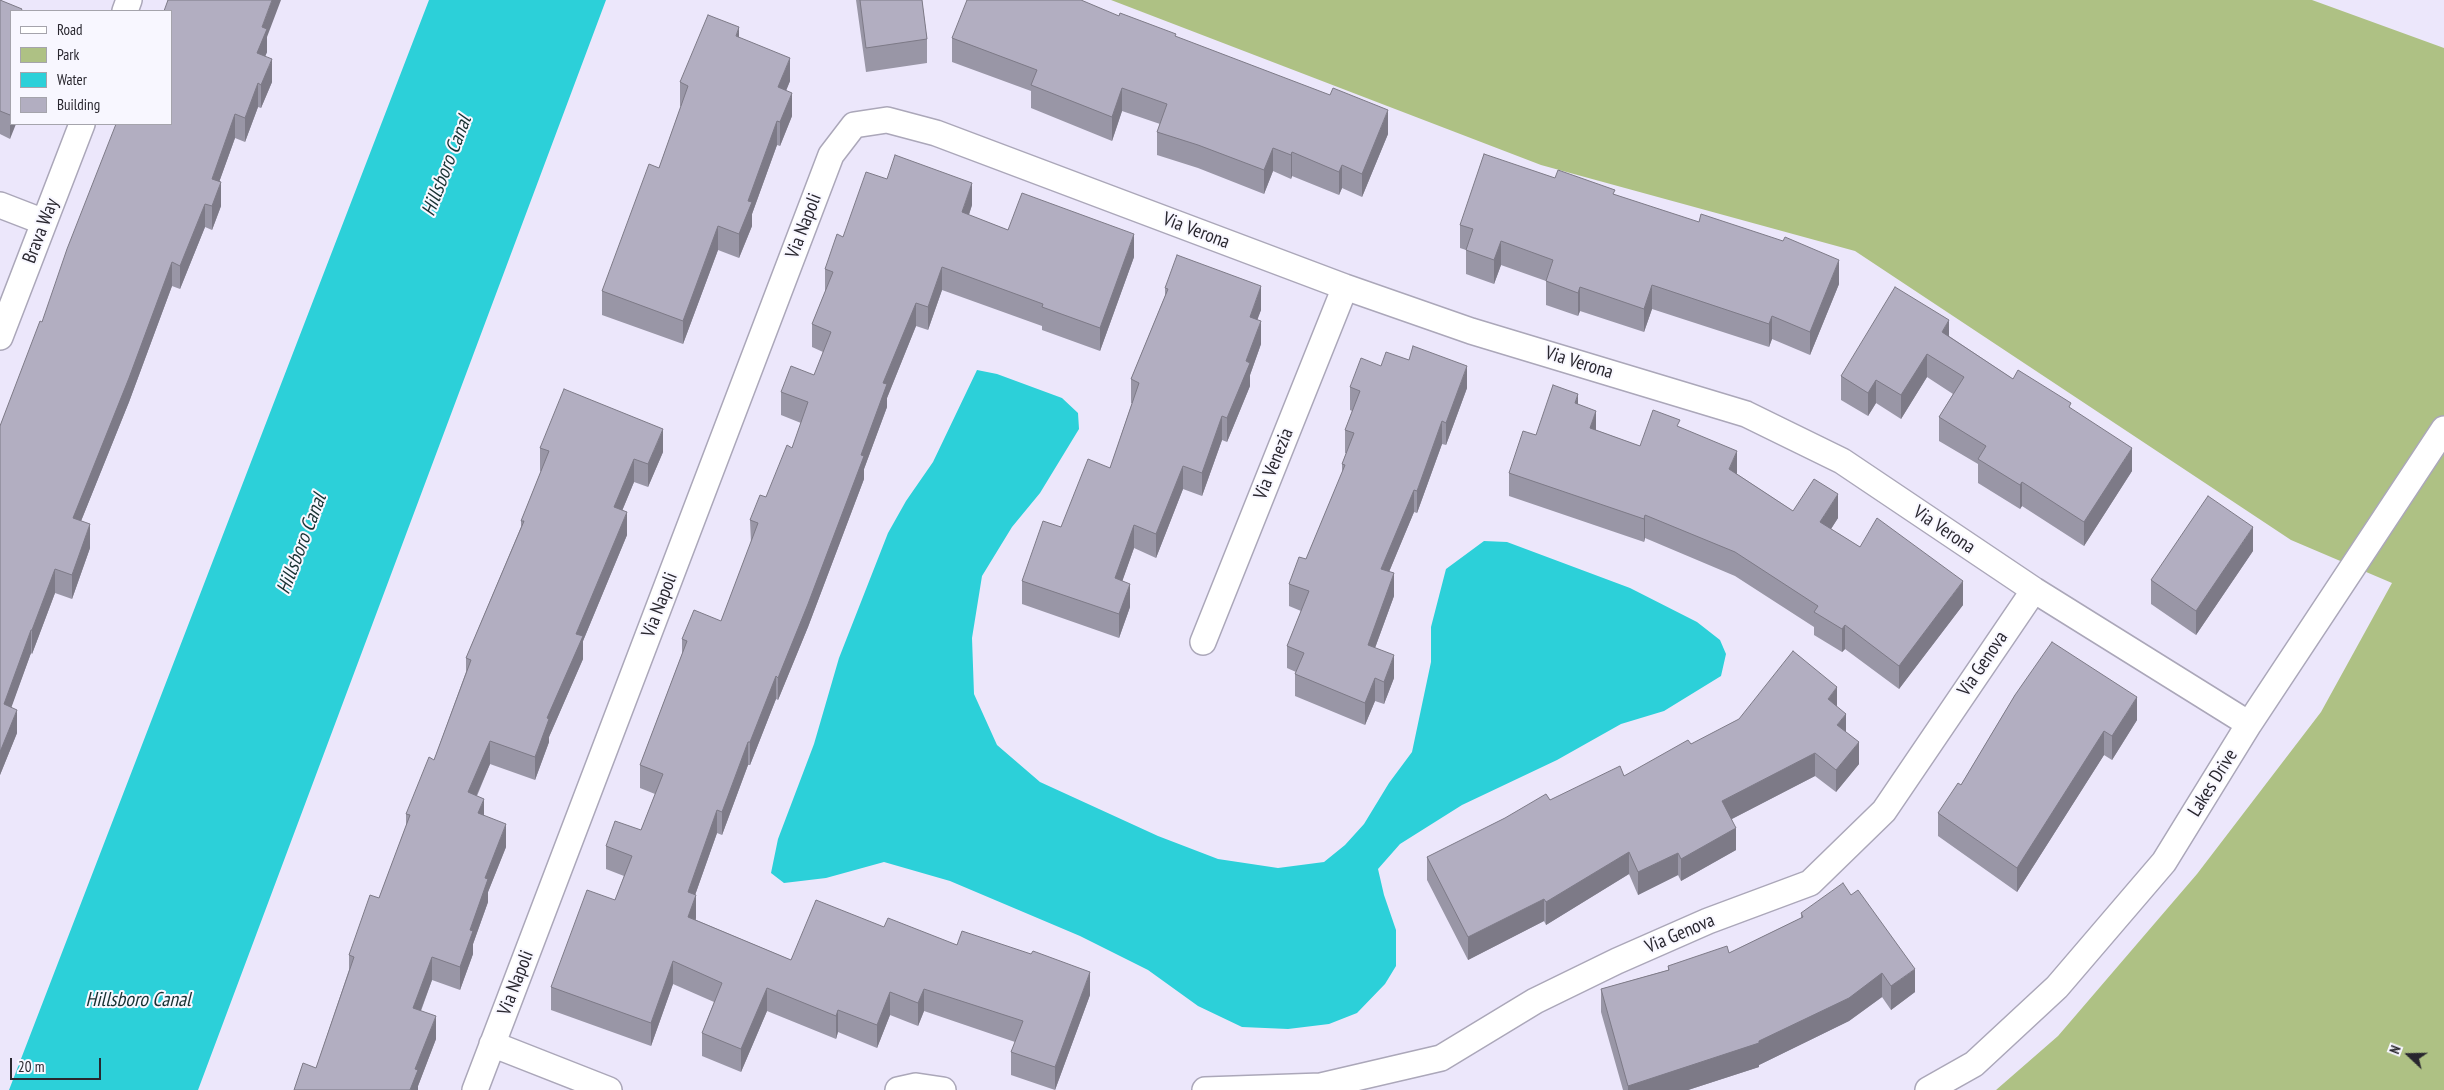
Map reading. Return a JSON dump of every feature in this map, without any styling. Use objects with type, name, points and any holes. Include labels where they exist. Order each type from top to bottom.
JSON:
[{"type":"street","name":"Via Verona","points":[[854,126],[887,120],[936,133],[1346,287],[1471,331],[1746,414],[1842,461],[2034,590],[2249,724]]},
{"type":"street","name":"Brava Way","points":[[0,337],[82,125]]},
{"type":"street","name":"Via Napoli","points":[[475,1090],[831,155],[854,126]]},
{"type":"street","points":[[0,205],[44,222]]},
{"type":"street","name":"Via Venezia","points":[[1203,642],[1346,287]]},
{"type":"street","name":"Lakes Drive","points":[[1928,1090],[1974,1064],[2057,987],[2164,862],[2249,724],[2444,429]]},
{"type":"street","name":"Via Genova","points":[[1208,1089],[1321,1086],[1441,1058],[1535,1001],[1617,961],[1708,921],[1810,883],[1884,811],[2034,590]]},
{"type":"street","points":[[492,1044],[609,1090]]},
{"type":"street","points":[[898,1090],[916,1086],[943,1090]]},
{"type":"green space","points":[[1111,0],[2312,0],[2444,48],[2444,1090],[1996,1090],[2058,1036],[2197,874],[2321,712],[2392,583],[2291,540],[1855,251],[1541,165]]},
{"type":"water","name":"Hillsboro Canal","points":[[429,0],[606,0],[198,1090],[9,1090]]},
{"type":"water","points":[[977,370],[997,374],[1062,398],[1078,413],[1079,429],[1040,493],[1012,527],[982,576],[972,638],[974,694],[997,745],[1040,782],[1158,836],[1218,859],[1278,868],[1324,862],[1345,845],[1364,824],[1389,783],[1412,752],[1431,662],[1431,627],[1446,569],[1484,541],[1507,542],[1630,588],[1697,622],[1720,640],[1726,654],[1721,676],[1664,711],[1621,724],[1557,760],[1462,805],[1400,844],[1378,869],[1384,895],[1396,930],[1396,966],[1385,984],[1357,1013],[1329,1024],[1288,1029],[1242,1027],[1198,1006],[1148,970],[1080,936],[950,881],[884,862],[826,878],[784,883],[771,873],[778,839],[814,744],[839,658],[888,533],[906,501],[933,462]]},
{"type":"building","points":[[0,0],[22,9],[10,10],[10,115],[0,111]]},
{"type":"building","points":[[168,0],[272,0],[262,27],[267,29],[257,53],[272,59],[261,85],[258,83],[245,118],[235,114],[212,179],[221,182],[212,206],[205,204],[180,266],[172,262],[129,378],[73,518],[90,524],[72,575],[55,569],[4,704],[17,710],[0,752],[0,426],[40,321],[42,322],[67,249],[116,125],[172,125],[172,10],[164,10]]},
{"type":"building","points":[[860,0],[922,0],[927,39],[866,48]]},
{"type":"building","points":[[967,0],[1081,0],[1119,16],[1120,13],[1176,34],[1175,36],[1330,95],[1333,88],[1388,110],[1362,174],[1342,165],[1339,172],[1292,152],[1291,155],[1273,148],[1264,170],[1157,132],[1167,104],[1122,88],[1112,117],[1031,85],[1037,70],[952,38]]},
{"type":"building","points":[[708,15],[739,27],[736,36],[790,58],[778,87],[792,93],[780,122],[777,121],[748,201],[752,202],[739,234],[718,226],[683,321],[602,291],[649,164],[659,168],[688,86],[680,82]]},
{"type":"building","points":[[1484,154],[1555,178],[1558,170],[1615,190],[1613,194],[1699,222],[1701,214],[1783,241],[1785,237],[1839,260],[1810,332],[1772,316],[1769,324],[1652,285],[1644,309],[1580,287],[1578,293],[1546,281],[1553,260],[1501,241],[1494,260],[1466,250],[1473,229],[1460,225]]},
{"type":"building","points":[[895,155],[972,183],[962,212],[1008,230],[1022,193],[1134,234],[1100,328],[1042,307],[1043,304],[942,267],[928,307],[916,303],[883,383],[887,384],[861,455],[864,456],[808,604],[778,678],[776,676],[750,742],[748,742],[722,812],[717,810],[688,892],[696,895],[688,917],[791,960],[816,900],[884,927],[888,918],[957,945],[962,931],[1031,954],[1033,951],[1090,972],[1055,1067],[1011,1052],[1023,1021],[924,989],[918,1003],[890,992],[877,1025],[838,1010],[836,1016],[767,988],[741,1049],[702,1033],[722,983],[673,961],[651,1023],[551,987],[587,890],[615,900],[632,856],[606,846],[615,821],[641,830],[663,774],[640,765],[687,641],[682,639],[694,610],[721,621],[758,523],[750,520],[760,495],[766,497],[787,445],[792,448],[808,402],[781,392],[791,366],[814,375],[831,332],[812,324],[833,272],[825,269],[837,234],[843,237],[866,172],[887,179]]},
{"type":"building","points":[[1177,255],[1261,286],[1250,317],[1261,321],[1246,361],[1250,363],[1227,418],[1222,416],[1202,473],[1183,466],[1156,534],[1134,525],[1115,578],[1130,584],[1119,614],[1022,581],[1043,521],[1061,527],[1088,459],[1110,468],[1139,383],[1131,379],[1168,289],[1165,288]]},
{"type":"building","points":[[1895,287],[1949,320],[1942,332],[2013,379],[2018,370],[2071,403],[2069,407],[2132,448],[2084,522],[2022,482],[2020,485],[1978,459],[1986,446],[1939,417],[1964,377],[1927,354],[1901,395],[1876,380],[1868,393],[1841,376]]},
{"type":"building","points":[[1413,346],[1467,366],[1446,423],[1442,421],[1417,491],[1414,490],[1381,569],[1394,573],[1368,645],[1394,655],[1384,682],[1375,678],[1365,703],[1295,674],[1304,653],[1287,646],[1309,591],[1289,584],[1299,557],[1306,559],[1345,465],[1342,464],[1354,433],[1345,430],[1360,391],[1350,387],[1361,358],[1381,366],[1386,352],[1409,360]]},
{"type":"building","points":[[1553,385],[1578,394],[1575,403],[1596,411],[1590,428],[1640,446],[1653,410],[1680,420],[1677,426],[1737,451],[1729,469],[1793,511],[1814,479],[1838,494],[1820,522],[1860,547],[1877,518],[1963,581],[1899,666],[1845,625],[1842,629],[1814,612],[1818,606],[1735,552],[1645,515],[1644,519],[1509,473],[1523,431],[1536,435]]},
{"type":"building","points":[[564,389],[663,429],[648,464],[634,459],[614,507],[627,512],[576,634],[583,636],[547,718],[549,719],[535,757],[490,741],[468,792],[484,799],[478,813],[506,824],[485,878],[488,879],[470,930],[473,931],[460,967],[432,957],[413,1008],[436,1016],[415,1069],[418,1070],[410,1090],[294,1090],[303,1063],[316,1068],[354,957],[349,955],[370,895],[379,898],[410,815],[406,814],[429,757],[434,760],[471,660],[466,658],[524,521],[521,521],[549,451],[540,448]]},
{"type":"building","points":[[2208,496],[2253,527],[2196,611],[2151,580]]},
{"type":"building","points":[[2052,642],[2137,697],[2112,736],[2104,731],[2017,868],[1938,813],[1958,783],[1961,785],[2015,695]]},
{"type":"building","points":[[1793,651],[1837,687],[1828,699],[1846,714],[1837,725],[1859,742],[1836,770],[1815,753],[1722,801],[1736,828],[1681,859],[1678,853],[1638,872],[1629,852],[1546,902],[1544,899],[1468,937],[1427,857],[1505,818],[1546,794],[1550,800],[1620,766],[1624,776],[1688,740],[1691,744],[1739,719]]},
{"type":"building","points":[[1843,883],[1851,895],[1858,890],[1915,969],[1891,986],[1882,973],[1849,998],[1759,1041],[1759,1043],[1628,1086],[1601,989],[1669,970],[1668,966],[1727,946],[1729,953],[1803,917],[1801,913]]}]
